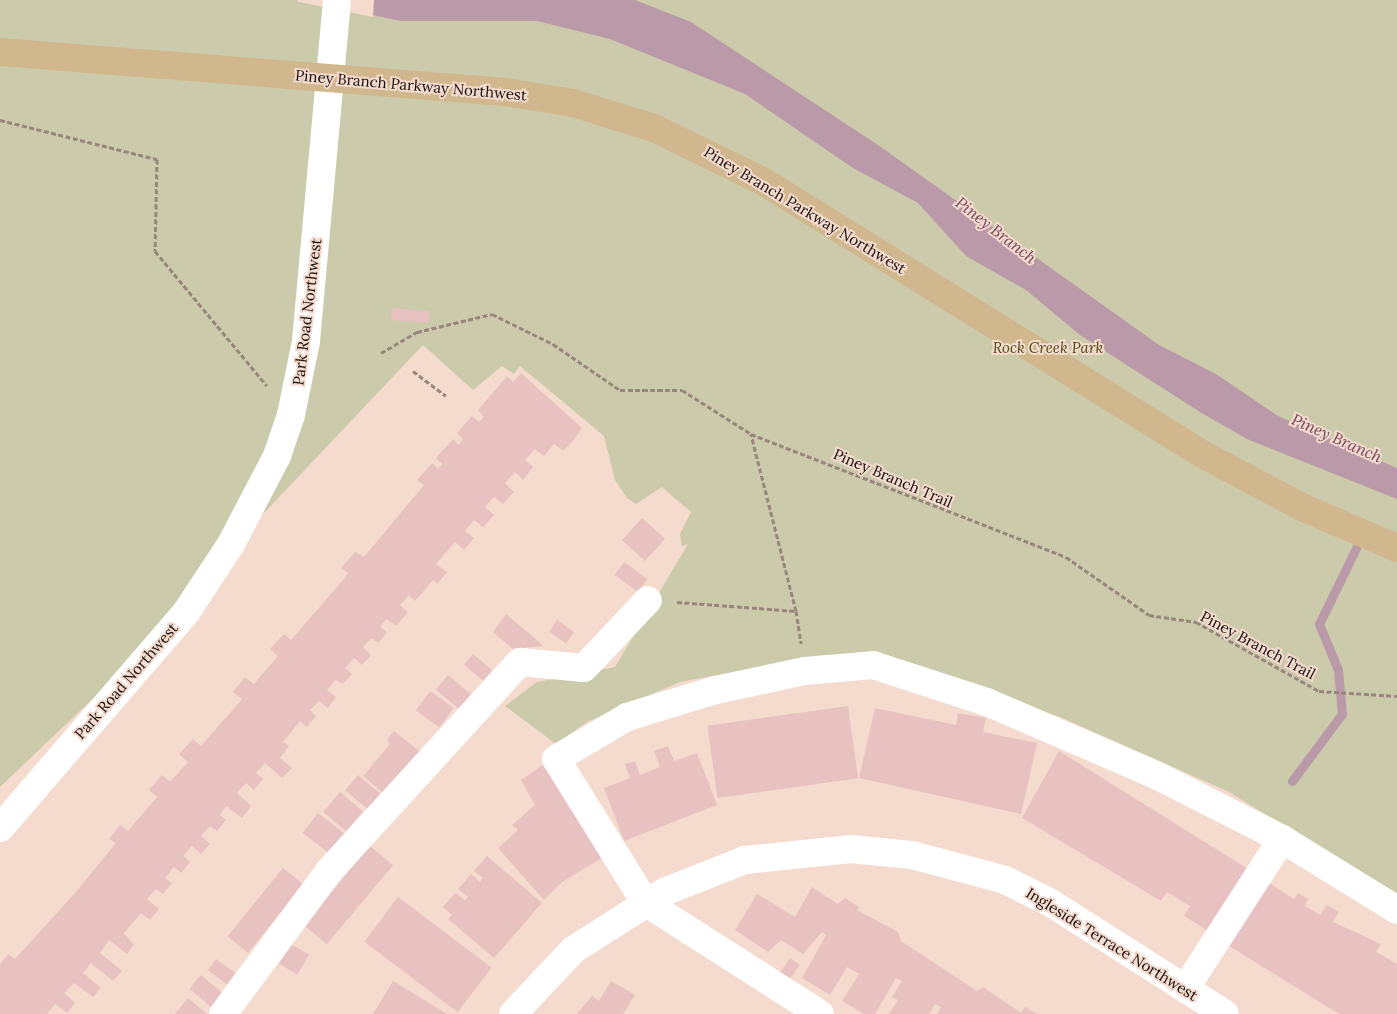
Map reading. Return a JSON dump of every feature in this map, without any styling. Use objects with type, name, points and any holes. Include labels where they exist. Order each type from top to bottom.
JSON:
[{"type":"main road","name":"Piney Branch Parkway Northwest","points":[[0,52],[497,91],[573,103],[654,128],[764,182],[1231,470],[1397,548]]},
{"type":"street","name":"Park Road Northwest","points":[[0,828],[211,578],[255,501],[291,415],[312,297],[337,0]]},
{"type":"street","points":[[223,1014],[330,870],[520,662],[584,668],[648,600]]},
{"type":"street","points":[[820,1014],[645,902],[556,759],[628,717],[716,690],[805,671],[874,665],[987,702],[1158,776],[1282,838],[1397,910]]},
{"type":"street","points":[[1185,989],[1282,838]]},
{"type":"street","name":"Ingleside Terrace Northwest","points":[[514,1014],[574,950],[645,902],[710,871],[769,855],[851,849],[912,855],[968,868],[1028,891],[1225,1014]]},
{"type":"path","points":[[0,120],[157,159],[155,251],[291,415]]},
{"type":"path","name":"Piney Branch Trail","points":[[381,353],[417,332],[492,314],[553,344],[620,390],[682,390],[751,434],[1066,558],[1149,615],[1196,622],[1319,691],[1397,696]]},
{"type":"path","points":[[413,371],[446,396]]},
{"type":"path","points":[[648,600],[796,611],[751,434]]},
{"type":"green space","name":"Rock Creek Park","points":[[0,0],[1397,0],[1397,893],[1227,791],[1060,717],[874,655],[824,655],[680,682],[587,722],[556,744],[505,706],[537,682],[615,667],[688,544],[682,546],[680,534],[691,512],[662,487],[636,504],[627,498],[615,480],[604,436],[520,366],[514,374],[502,366],[473,390],[423,345],[157,626],[105,687],[0,787]]},
{"type":"water","name":"Piney Branch","points":[[300,0],[635,0],[691,22],[878,145],[1159,345],[1216,374],[1278,416],[1397,468],[1397,499],[1247,439],[1200,412],[1080,335],[1026,290],[966,256],[918,203],[853,168],[745,94],[610,39],[537,21],[401,21]]},
{"type":"pier","points":[[297,0],[374,0],[373,17],[299,2]]},
{"type":"building","points":[[392,308],[430,311],[429,323],[391,320]]},
{"type":"building","points":[[521,373],[582,428],[574,440],[563,451],[554,444],[544,456],[535,449],[525,460],[533,467],[523,480],[515,472],[505,483],[514,492],[503,504],[494,497],[485,507],[494,515],[483,527],[474,520],[465,531],[474,538],[464,550],[455,542],[436,564],[447,572],[437,584],[433,580],[415,601],[409,595],[400,605],[408,612],[396,626],[387,619],[380,626],[387,633],[378,643],[372,638],[363,647],[371,655],[362,665],[354,658],[345,668],[352,674],[343,684],[335,680],[327,690],[336,697],[328,708],[319,701],[310,710],[316,716],[307,727],[300,721],[283,742],[289,746],[280,758],[292,768],[282,778],[265,763],[256,773],[263,779],[254,790],[246,783],[237,793],[251,806],[242,818],[226,806],[220,815],[226,820],[217,831],[210,826],[201,836],[210,844],[201,854],[192,846],[183,856],[190,862],[181,873],[174,867],[165,878],[172,883],[163,894],[156,889],[147,899],[159,909],[150,920],[141,913],[124,933],[134,945],[127,954],[109,940],[100,953],[122,971],[113,981],[91,963],[83,973],[101,988],[93,997],[74,983],[64,993],[75,1003],[67,1013],[55,1004],[47,1014],[0,1014],[0,964],[8,954],[15,959],[75,893],[116,843],[109,839],[120,825],[128,831],[157,797],[149,790],[162,775],[170,782],[188,762],[179,754],[193,739],[201,746],[242,699],[233,692],[245,677],[254,684],[278,656],[270,649],[284,634],[291,640],[344,579],[348,573],[341,568],[355,552],[364,557],[424,485],[417,480],[432,463],[438,469],[442,464],[436,458],[453,439],[459,445],[463,439],[457,433],[472,416],[479,422],[484,417],[478,410],[507,376],[513,382]]},
{"type":"building","points":[[642,518],[665,539],[645,561],[622,540]]},
{"type":"building","points":[[624,562],[647,579],[638,592],[615,575]]},
{"type":"building","points":[[506,614],[543,646],[513,649],[493,632]]},
{"type":"building","points":[[557,620],[574,632],[566,644],[549,631]]},
{"type":"building","points":[[473,654],[492,670],[483,681],[464,665]]},
{"type":"building","points":[[448,675],[471,694],[459,709],[436,690]]},
{"type":"building","points":[[430,691],[453,708],[439,727],[416,710]]},
{"type":"building","points":[[848,706],[858,778],[718,798],[707,726]]},
{"type":"building","points":[[875,708],[956,725],[958,713],[986,718],[983,732],[1037,743],[1021,814],[859,778]]},
{"type":"building","points":[[394,731],[419,751],[383,793],[363,776],[390,744],[387,740]]},
{"type":"building","points":[[668,746],[674,761],[697,753],[717,805],[624,841],[604,788],[630,778],[625,764],[635,761],[640,775],[660,767],[654,751]]},
{"type":"building","points":[[1059,751],[1248,869],[1210,932],[1184,916],[1190,906],[1167,892],[1161,901],[1022,818]]},
{"type":"building","points":[[544,764],[602,858],[562,882],[544,900],[498,848],[518,830],[512,825],[535,805],[521,780]]},
{"type":"building","points":[[358,775],[382,795],[369,810],[345,790]]},
{"type":"building","points":[[340,792],[363,811],[346,831],[323,812]]},
{"type":"building","points":[[318,813],[347,836],[332,855],[303,833]]},
{"type":"building","points":[[370,846],[393,865],[327,944],[304,925]]},
{"type":"building","points":[[487,856],[542,903],[494,958],[448,919],[452,915],[443,907],[455,893],[465,900],[468,897],[458,889],[471,874],[480,882],[483,878],[474,871]]},
{"type":"building","points":[[283,868],[303,884],[248,953],[228,936]]},
{"type":"building","points":[[1266,881],[1294,899],[1298,893],[1308,899],[1305,906],[1320,915],[1327,905],[1339,912],[1333,922],[1381,944],[1376,952],[1397,964],[1397,1014],[1339,1014],[1226,944]]},
{"type":"building","points":[[812,887],[838,904],[845,898],[859,907],[857,910],[898,932],[901,941],[977,991],[983,987],[1021,1013],[1025,1007],[1037,1014],[937,1014],[941,1007],[935,1004],[929,1014],[889,1014],[898,1000],[892,997],[902,981],[896,978],[875,1014],[864,1014],[842,1001],[859,974],[847,967],[830,995],[802,978],[826,935],[822,932],[803,954],[781,940],[768,952],[735,930],[757,894],[795,917]]},
{"type":"building","points":[[398,897],[491,967],[458,1012],[364,942]]},
{"type":"building","points":[[291,944],[309,955],[297,975],[279,964]]},
{"type":"building","points":[[790,958],[800,965],[785,985],[776,978]]},
{"type":"building","points":[[216,959],[235,973],[227,984],[208,970]]},
{"type":"building","points":[[201,975],[224,994],[212,1008],[189,989]]},
{"type":"building","points":[[393,981],[447,1014],[373,1014]]},
{"type":"building","points":[[611,981],[635,995],[623,1014],[577,1014],[592,996],[599,1001]]},
{"type":"building","points":[[188,998],[207,1014],[175,1014]]},
{"type":"waterway","points":[[1292,781],[1342,714],[1338,670],[1319,624],[1356,548]]}]
